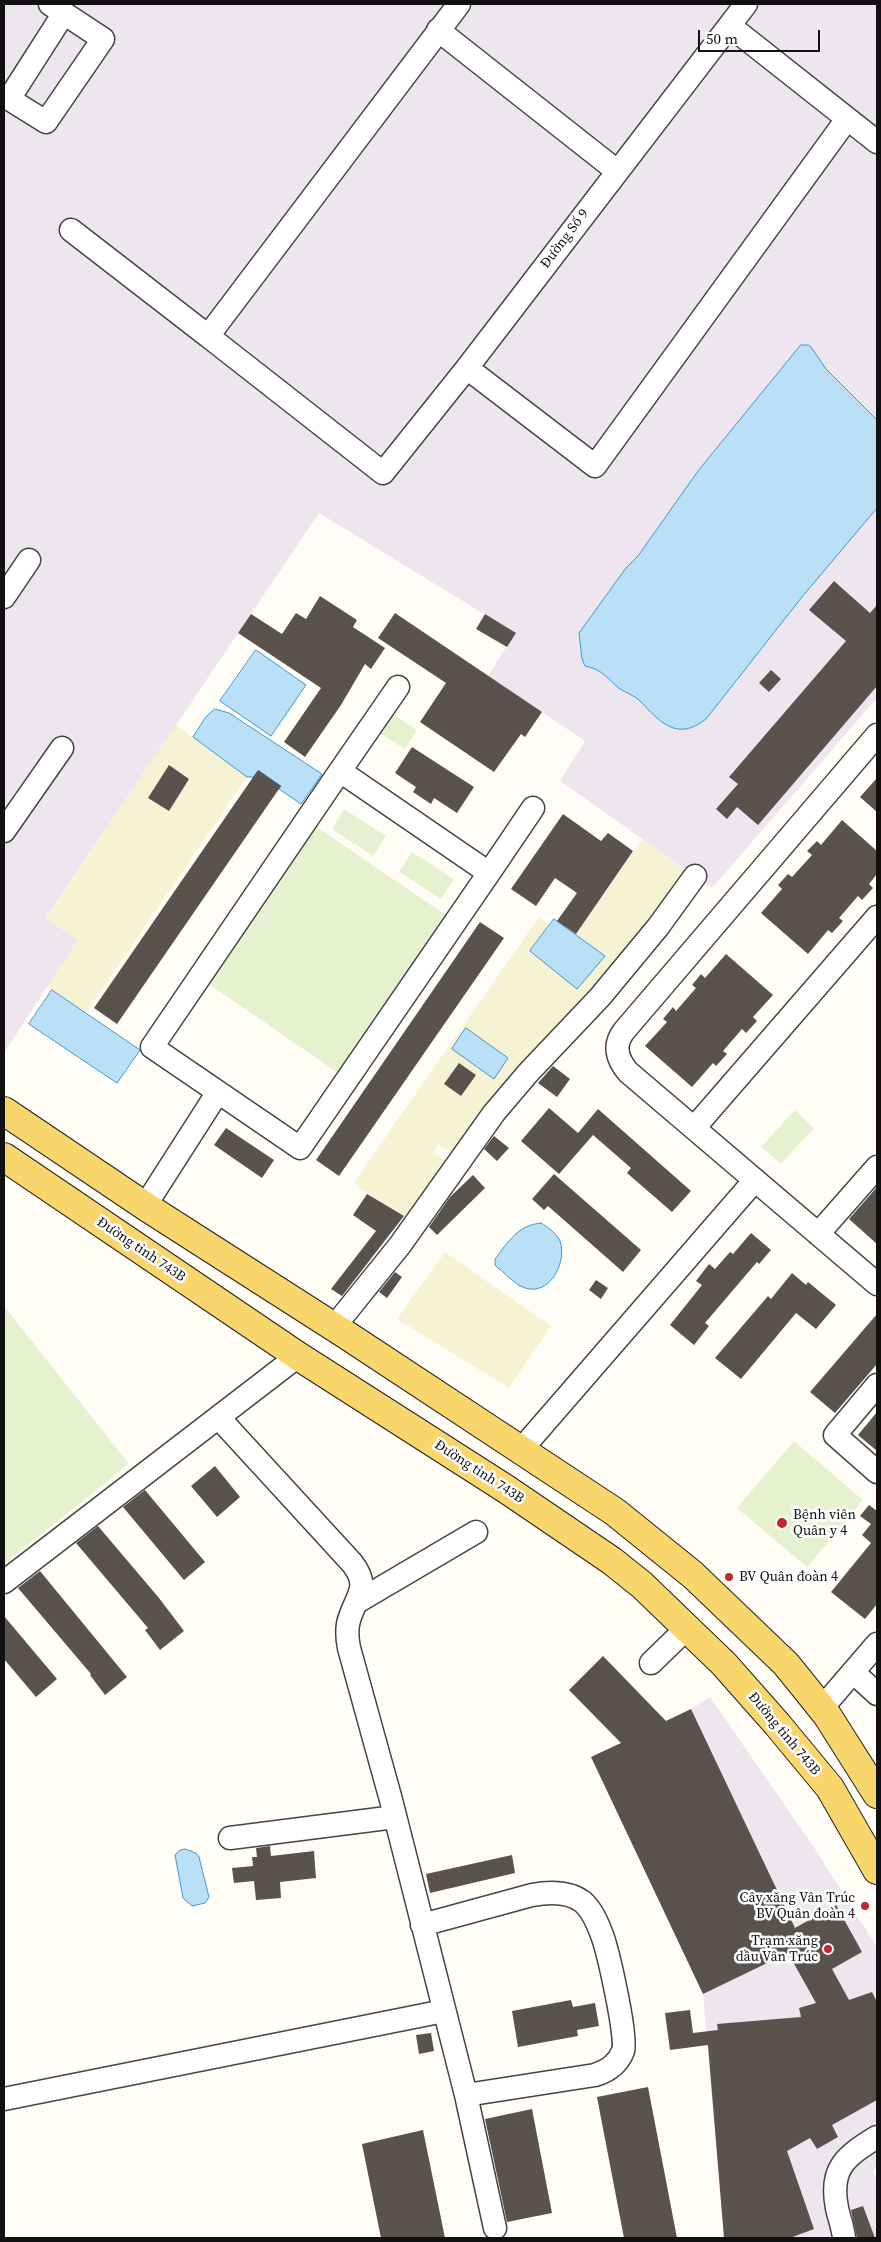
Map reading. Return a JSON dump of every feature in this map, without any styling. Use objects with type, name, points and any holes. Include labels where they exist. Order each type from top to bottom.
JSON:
[{"type":"main road","points":[[4,1110],[151,1210],[334,1327],[615,1512],[693,1575],[786,1664],[822,1708],[877,1794]]},
{"type":"main road","name":"Đường tỉnh 743B","points":[[4,1157],[298,1356],[506,1489],[612,1561],[642,1585],[724,1664],[778,1724],[830,1788],[877,1870]]},
{"type":"main road","points":[[298,1356],[334,1327]]},
{"type":"lane","points":[[71,230],[208,336],[459,4]]},
{"type":"lane","name":"Đường Số 9","points":[[208,336],[384,473],[467,368],[746,4]]},
{"type":"lane","points":[[57,8],[103,39],[46,122],[8,99],[57,8]]},
{"type":"lane","points":[[730,26],[877,142]]},
{"type":"lane","points":[[438,30],[617,171]]},
{"type":"lane","points":[[467,368],[595,466],[847,119]]},
{"type":"lane","points":[[4,597],[29,560]]},
{"type":"lane","points":[[398,686],[152,1047],[300,1148],[533,808]]},
{"type":"lane","points":[[877,735],[620,1036],[617,1052],[619,1059],[628,1072],[877,1284]]},
{"type":"lane","points":[[4,832],[62,748]]},
{"type":"lane","points":[[340,771],[489,873]]},
{"type":"lane","points":[[334,1327],[400,1245],[494,1112],[600,997],[658,927],[695,876]]},
{"type":"lane","points":[[694,1128],[877,917]]},
{"type":"lane","points":[[151,1210],[224,1096]]},
{"type":"lane","points":[[818,1234],[877,1167]]},
{"type":"lane","points":[[520,1451],[755,1180]]},
{"type":"lane","points":[[4,1582],[298,1356]]},
{"type":"lane","points":[[877,1385],[835,1435],[877,1472]]},
{"type":"lane","points":[[219,1418],[357,1569],[362,1585],[357,1602],[349,1618],[347,1638],[466,2095],[495,2228]]},
{"type":"lane","points":[[357,1602],[476,1532]]},
{"type":"lane","points":[[651,1663],[687,1628]]},
{"type":"lane","points":[[822,1708],[877,1644]]},
{"type":"lane","points":[[853,1672],[877,1694]]},
{"type":"lane","points":[[230,1838],[395,1817]]},
{"type":"lane","points":[[422,1925],[532,1895],[550,1892],[568,1895],[583,1902],[593,1916],[603,1937],[625,2044],[616,2063],[595,2075],[466,2095]]},
{"type":"lane","points":[[4,2099],[444,2011]]},
{"type":"lane","points":[[844,2238],[843,2226],[837,2208],[836,2176],[843,2161],[857,2149],[877,2137]]},
{"type":"shaded area","points":[[4,4],[877,4],[877,698],[712,888],[560,781],[585,741],[488,676],[515,633],[319,513],[46,918],[78,940],[4,1053]]},
{"type":"shaded area","points":[[176,725],[247,777],[86,1013],[47,987],[78,940],[46,918]]},
{"type":"shaded area","points":[[642,839],[689,872],[617,963],[492,1098],[452,1152],[438,1144],[433,1153],[447,1161],[408,1218],[384,1205],[360,1188],[354,1182],[539,917],[549,924],[530,951],[543,960],[605,956],[576,934]]},
{"type":"shaded area","points":[[445,1252],[551,1326],[509,1388],[397,1319]]},
{"type":"shaded area","points":[[710,1697],[815,1849],[877,1947],[877,2167],[873,2170],[877,2181],[877,2238],[724,2238],[703,1994],[591,1757],[691,1709]]},
{"type":"green space","points":[[386,710],[417,730],[405,749],[373,729]]},
{"type":"green space","points":[[344,809],[386,836],[373,856],[332,829]]},
{"type":"green space","points":[[314,825],[447,916],[338,1073],[206,982]]},
{"type":"green space","points":[[412,852],[454,879],[441,899],[399,872]]},
{"type":"green space","points":[[795,1110],[814,1128],[781,1164],[761,1147]]},
{"type":"green space","points":[[4,1306],[129,1464],[4,1564]]},
{"type":"green space","points":[[794,1441],[863,1500],[807,1567],[737,1508]]},
{"type":"water","points":[[801,345],[811,347],[826,369],[877,420],[877,508],[802,597],[706,719],[696,726],[678,729],[662,722],[638,699],[620,689],[601,672],[585,666],[582,659],[579,633],[626,568],[638,556],[698,471]]},
{"type":"water","points":[[256,650],[306,685],[271,736],[220,701]]},
{"type":"water","points":[[215,709],[229,713],[322,774],[301,804],[279,789],[281,786],[259,771],[254,777],[247,777],[193,737],[205,718]]},
{"type":"water","points":[[554,919],[605,956],[577,989],[530,951]]},
{"type":"water","points":[[52,990],[140,1050],[117,1083],[29,1024]]},
{"type":"water","points":[[466,1028],[508,1058],[494,1079],[452,1049]]},
{"type":"water","points":[[541,1223],[552,1231],[560,1241],[561,1257],[556,1273],[551,1280],[538,1289],[525,1288],[517,1284],[498,1268],[495,1265],[495,1259],[514,1235],[526,1227]]},
{"type":"water","points":[[185,1849],[196,1853],[199,1857],[209,1897],[205,1903],[192,1906],[183,1898],[175,1855]]},
{"type":"building","points":[[834,581],[870,613],[877,605],[877,686],[758,825],[737,807],[727,819],[716,809],[738,784],[729,777],[846,641],[809,610]]},
{"type":"building","points":[[320,596],[357,620],[353,627],[385,648],[371,669],[365,664],[341,705],[305,757],[284,742],[321,688],[238,633],[251,614],[282,634],[296,613],[306,619]]},
{"type":"building","points":[[395,613],[542,712],[525,737],[521,734],[494,772],[420,722],[446,683],[378,638]]},
{"type":"building","points":[[485,614],[516,633],[507,647],[476,629]]},
{"type":"building","points":[[771,670],[781,679],[769,692],[759,683]]},
{"type":"building","points":[[412,747],[474,787],[457,813],[434,798],[431,804],[413,792],[416,787],[395,773]]},
{"type":"building","points":[[169,765],[189,779],[169,811],[148,798]]},
{"type":"building","points":[[258,770],[281,786],[117,1024],[94,1008]]},
{"type":"building","points":[[877,778],[877,812],[860,797]]},
{"type":"building","points":[[563,814],[601,841],[608,833],[633,851],[576,934],[557,921],[577,893],[555,878],[536,906],[511,889]]},
{"type":"building","points":[[842,820],[877,851],[877,874],[869,884],[873,888],[862,900],[858,896],[839,918],[843,921],[832,933],[828,930],[808,954],[761,913],[782,889],[778,885],[788,874],[792,877],[812,855],[807,851],[817,841],[821,845]]},
{"type":"building","points":[[480,922],[504,938],[339,1176],[316,1160]]},
{"type":"building","points":[[726,954],[773,995],[753,1017],[757,1021],[746,1033],[742,1029],[723,1051],[727,1054],[716,1066],[713,1063],[692,1087],[645,1046],[667,1022],[663,1019],[673,1007],[676,1011],[696,988],[692,985],[701,974],[705,978]]},
{"type":"building","points":[[459,1063],[476,1075],[461,1096],[444,1084]]},
{"type":"building","points":[[553,1066],[570,1079],[557,1097],[538,1083]]},
{"type":"building","points":[[549,1108],[578,1133],[598,1109],[691,1191],[672,1212],[627,1173],[631,1168],[593,1135],[559,1174],[521,1141]]},
{"type":"building","points":[[226,1128],[274,1160],[262,1178],[214,1145]]},
{"type":"building","points":[[494,1136],[509,1148],[497,1161],[484,1149]]},
{"type":"building","points":[[554,1174],[641,1250],[623,1272],[548,1206],[544,1210],[532,1199]]},
{"type":"building","points":[[473,1175],[485,1188],[437,1235],[429,1227],[450,1197]]},
{"type":"building","points":[[877,1187],[877,1244],[849,1219]]},
{"type":"building","points":[[367,1194],[404,1216],[342,1296],[331,1289],[376,1231],[353,1215]]},
{"type":"building","points":[[751,1233],[771,1250],[759,1264],[757,1262],[705,1323],[709,1326],[694,1345],[670,1325],[702,1285],[696,1281],[709,1264],[715,1269],[730,1252],[733,1254]]},
{"type":"building","points":[[395,1272],[402,1277],[387,1298],[379,1292]]},
{"type":"building","points":[[792,1273],[806,1285],[808,1282],[836,1305],[816,1329],[796,1313],[741,1379],[715,1358],[768,1296],[771,1299]]},
{"type":"building","points":[[596,1280],[608,1288],[601,1299],[589,1290]]},
{"type":"building","points":[[877,1314],[877,1364],[835,1413],[810,1392]]},
{"type":"building","points":[[877,1412],[877,1451],[858,1435]]},
{"type":"building","points":[[215,1466],[240,1497],[217,1517],[191,1486]]},
{"type":"building","points":[[145,1490],[205,1562],[184,1580],[123,1507]]},
{"type":"building","points":[[869,1505],[877,1511],[877,1604],[865,1619],[831,1592],[871,1543],[862,1535],[871,1524],[860,1516]]},
{"type":"building","points":[[98,1526],[159,1598],[184,1631],[160,1650],[145,1630],[148,1628],[76,1543]]},
{"type":"building","points":[[40,1571],[127,1677],[105,1695],[91,1674],[18,1588]]},
{"type":"building","points":[[4,1616],[57,1679],[36,1697],[4,1659]]},
{"type":"building","points":[[603,1656],[666,1721],[691,1709],[795,1928],[836,1905],[862,1952],[832,1969],[849,2000],[872,1992],[877,2002],[877,2100],[832,2125],[838,2137],[817,2149],[810,2138],[787,2151],[814,2229],[790,2238],[724,2238],[708,2045],[670,2050],[665,2013],[690,2010],[693,2033],[718,2030],[717,2024],[801,2017],[799,2008],[816,2003],[788,1953],[703,1994],[591,1757],[621,1743],[569,1690]]},
{"type":"building","points":[[270,1846],[271,1856],[314,1851],[316,1878],[280,1882],[281,1898],[256,1900],[254,1881],[234,1883],[232,1868],[253,1866],[252,1857],[257,1857],[256,1848]]},
{"type":"building","points":[[512,1855],[515,1873],[430,1893],[426,1874]]},
{"type":"building","points":[[571,2000],[573,2007],[595,2003],[599,2026],[577,2030],[578,2036],[518,2047],[512,2011]]},
{"type":"building","points":[[431,2033],[434,2051],[419,2054],[416,2035]]},
{"type":"building","points":[[648,2087],[677,2238],[624,2238],[597,2097]]},
{"type":"building","points":[[532,2109],[552,2213],[507,2222],[485,2119]]},
{"type":"building","points":[[423,2130],[445,2238],[381,2238],[362,2144]]},
{"type":"building","points":[[863,2206],[875,2238],[857,2238],[851,2210]]},
{"type":"place","name":"Bệnh viên Quân y 4","points":[[782,1523]]},
{"type":"place","name":"BV Quân đoàn 4","points":[[729,1577]]},
{"type":"place","name":"Cây xăng Vân Trúc BV Quân đoàn 4","points":[[865,1906]]},
{"type":"place","name":"Trạm xăng dầu Vân Trúc","points":[[828,1949]]}]
